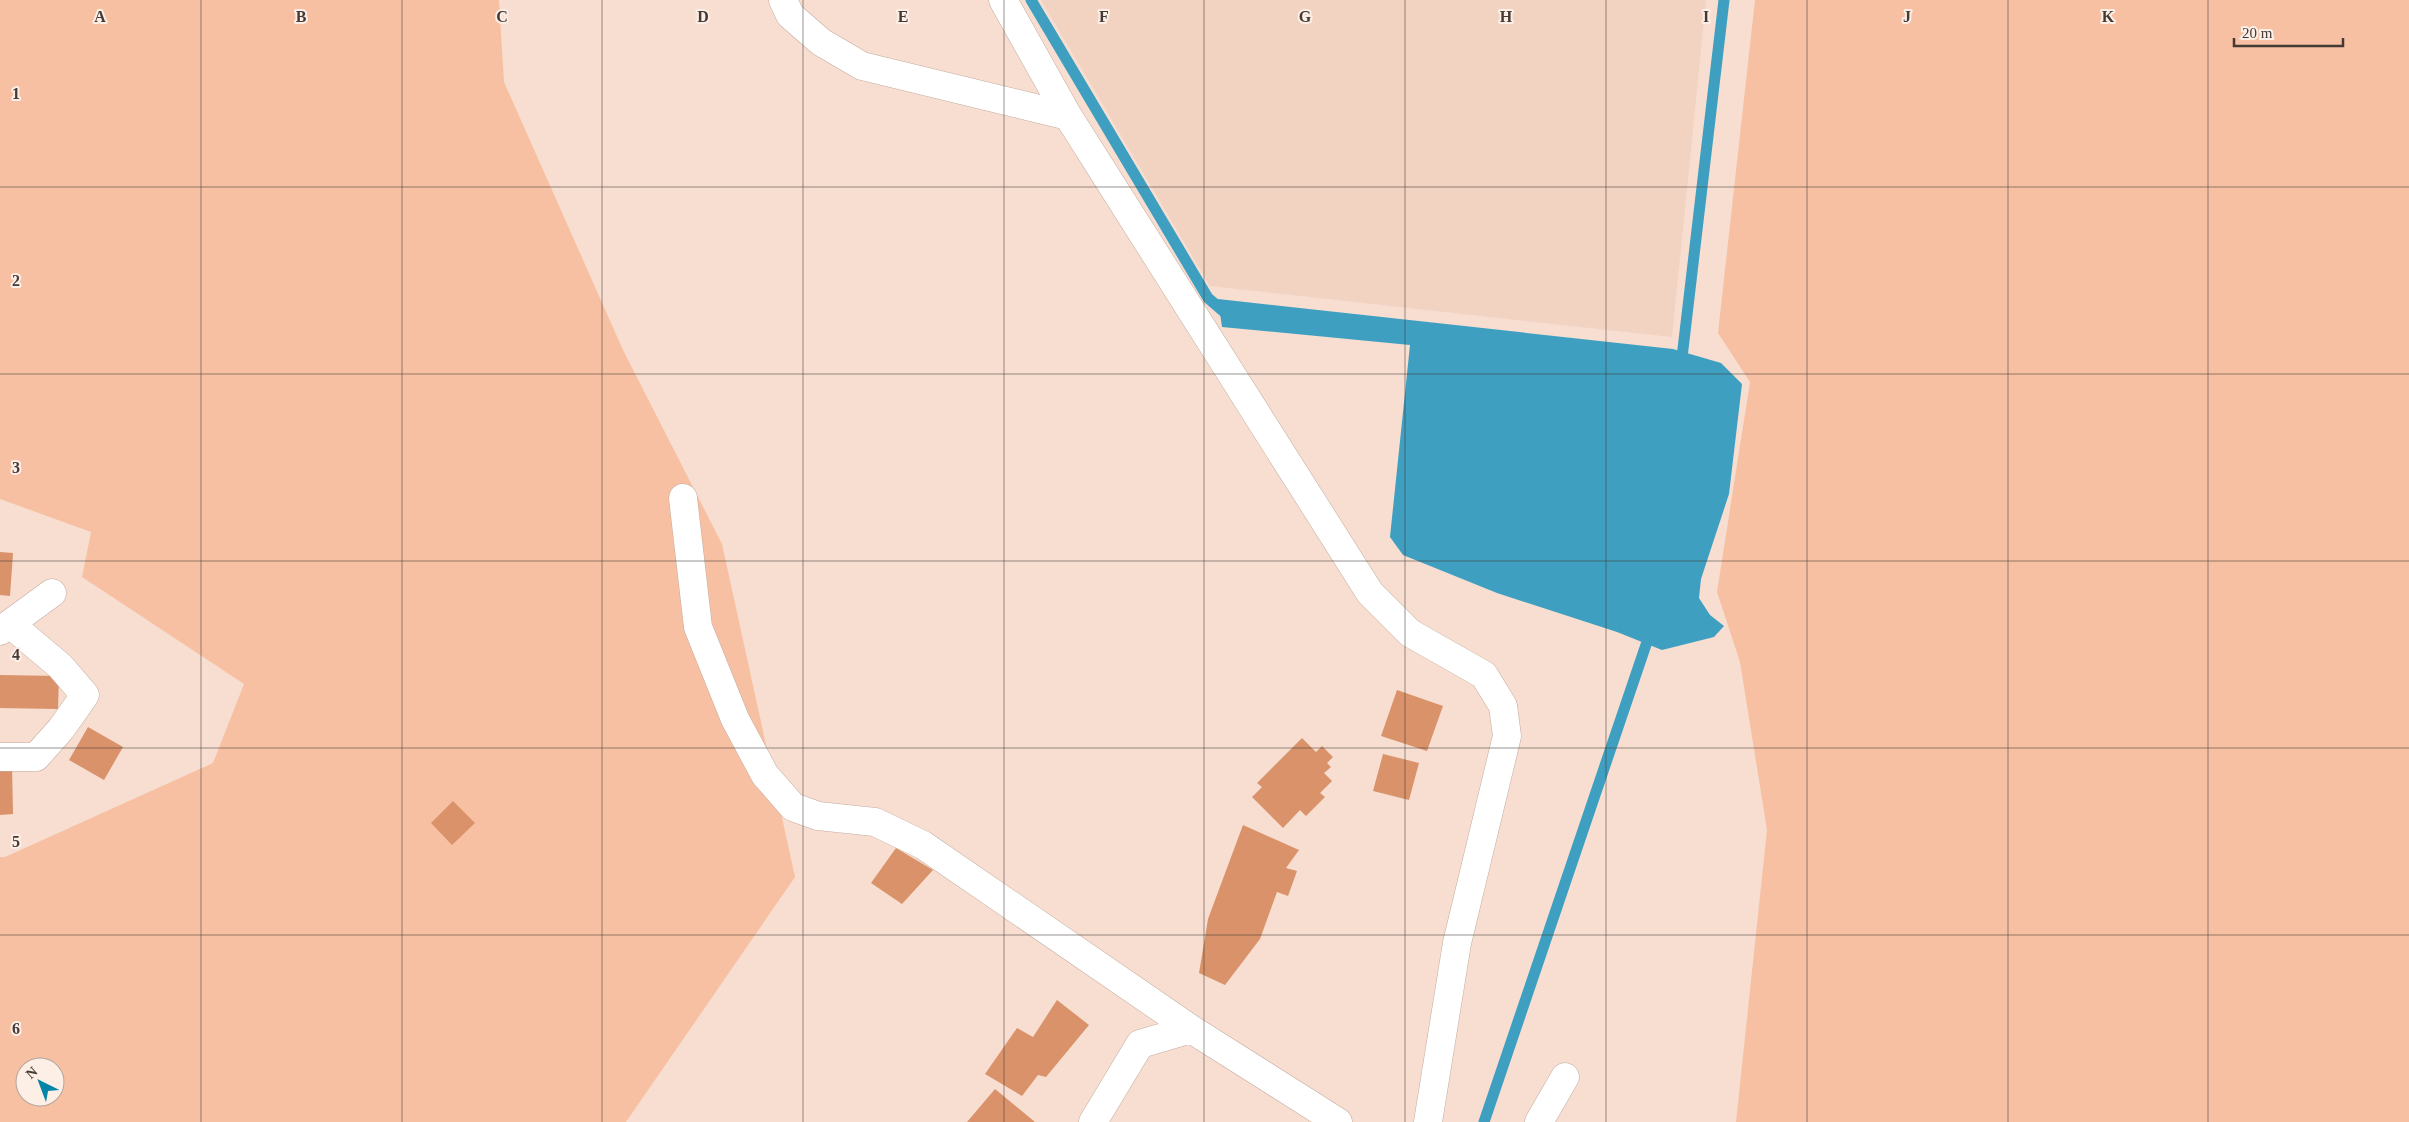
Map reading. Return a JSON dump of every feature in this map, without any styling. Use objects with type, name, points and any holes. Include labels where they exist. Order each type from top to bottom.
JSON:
[{"type":"street","points":[[783,0],[790,15],[822,42],[862,66],[1068,116]]},
{"type":"street","points":[[1003,0],[1068,116],[1370,592],[1410,633],[1484,675],[1503,706],[1507,736],[1457,943],[1428,1122]]},
{"type":"street","points":[[684,498],[698,628],[739,727],[765,775],[793,807],[818,816],[875,822],[923,845],[1191,1029],[1338,1122]]},
{"type":"street","points":[[0,757],[36,756],[61,729],[85,695],[60,666],[5,628],[52,593]]},
{"type":"street","points":[[1093,1122],[1140,1044],[1191,1029]]},
{"type":"street","points":[[1539,1122],[1566,1077]]},
{"type":"shaded area","points":[[0,0],[499,0],[504,82],[623,350],[722,544],[795,877],[626,1122],[0,1122],[0,857],[5,857],[213,763],[244,684],[82,577],[91,532],[0,499]]},
{"type":"shaded area","points":[[1041,0],[1706,0],[1672,337],[1210,286]]},
{"type":"shaded area","points":[[1755,0],[2409,0],[2409,1122],[1736,1122],[1767,830],[1740,662],[1717,592],[1750,382],[1718,333]]},
{"type":"water","points":[[1218,299],[1673,349],[1721,363],[1742,384],[1729,494],[1701,579],[1699,598],[1710,615],[1724,626],[1714,637],[1662,650],[1617,632],[1497,593],[1403,555],[1390,537],[1410,345],[1222,327]]},
{"type":"building","points":[[0,552],[13,553],[10,596],[0,595]]},
{"type":"building","points":[[0,675],[59,676],[58,709],[0,708]]},
{"type":"building","points":[[1397,690],[1443,706],[1427,751],[1381,736]]},
{"type":"building","points":[[88,727],[123,747],[104,780],[69,760]]},
{"type":"building","points":[[1302,738],[1316,752],[1322,746],[1333,757],[1327,763],[1331,767],[1324,773],[1332,781],[1320,793],[1325,797],[1306,816],[1300,810],[1283,828],[1252,797],[1262,787],[1257,783]]},
{"type":"building","points":[[1383,754],[1419,763],[1409,800],[1373,791]]},
{"type":"building","points":[[12,765],[13,814],[0,815],[0,766]]},
{"type":"building","points":[[453,801],[475,823],[452,845],[431,823]]},
{"type":"building","points":[[1243,825],[1299,850],[1286,868],[1297,871],[1288,896],[1277,892],[1260,939],[1225,985],[1199,973],[1208,919]]},
{"type":"building","points":[[896,848],[933,870],[902,904],[871,883]]},
{"type":"building","points":[[1057,1000],[1089,1025],[1046,1077],[1038,1075],[1022,1096],[985,1074],[1017,1028],[1033,1037]]},
{"type":"building","points":[[995,1089],[1035,1122],[967,1122]]},
{"type":"waterway","points":[[1031,0],[1208,298],[1230,317]]},
{"type":"waterway","points":[[1681,366],[1724,0]]},
{"type":"waterway","points":[[1484,1122],[1651,630]]}]
